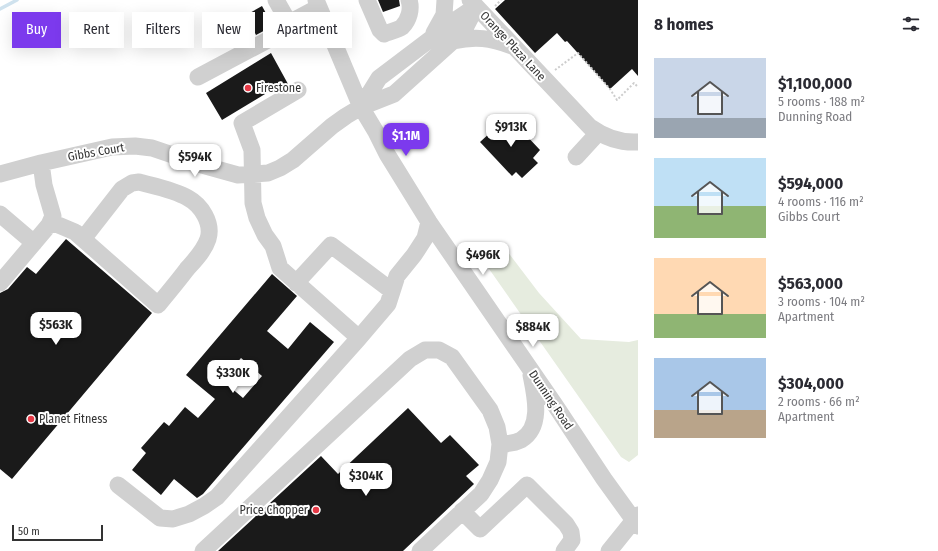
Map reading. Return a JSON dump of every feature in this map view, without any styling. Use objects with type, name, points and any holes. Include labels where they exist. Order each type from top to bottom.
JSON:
[{"type":"street","points":[[276,0],[283,12]]},
{"type":"street","points":[[367,0],[380,30],[384,34],[402,27],[409,15],[411,7],[409,0]]},
{"type":"street","points":[[430,40],[444,15],[445,0]]},
{"type":"street","points":[[305,12],[317,4]]},
{"type":"street","name":"Dunning Road","points":[[317,4],[361,107],[387,154],[429,222],[529,367],[604,480],[637,520]]},
{"type":"street","points":[[361,107],[379,78],[457,19],[480,4]]},
{"type":"street","name":"Orange Plaza Lane","points":[[361,107],[394,94],[464,30],[480,4],[514,47],[590,127],[598,133],[620,141],[638,142]]},
{"type":"street","points":[[453,41],[465,38],[482,38],[514,47]]},
{"type":"street","points":[[198,77],[263,42]]},
{"type":"street","points":[[298,90],[238,126],[252,150],[254,202],[257,218],[272,246],[280,268],[359,338]]},
{"type":"street","name":"Gibbs Court","points":[[0,174],[112,147],[135,146],[152,148],[202,165],[238,175],[268,173],[293,160],[332,126],[361,107]]},
{"type":"street","points":[[576,157],[598,133]]},
{"type":"street","points":[[0,284],[49,225],[53,216],[44,185],[41,163]]},
{"type":"street","points":[[49,225],[56,224],[75,232],[158,305],[203,250],[209,238],[209,227],[204,213],[198,204],[189,198],[181,194],[139,182],[132,183],[122,189],[83,239]]},
{"type":"street","points":[[0,214],[34,243]]},
{"type":"street","points":[[118,485],[160,518],[173,519],[189,514],[217,497],[388,304],[397,276],[414,255],[425,238],[429,222]]},
{"type":"street","points":[[296,283],[331,245],[392,291]]},
{"type":"street","points":[[203,551],[410,359],[425,350],[439,350],[452,357],[490,410],[500,444],[498,462],[490,480],[481,494],[420,551]]},
{"type":"street","points":[[500,444],[521,440],[530,432],[535,420],[535,394],[529,367]]},
{"type":"street","points":[[462,511],[480,529],[527,485],[566,524],[571,532],[572,540],[564,551]]},
{"type":"street","points":[[609,551],[637,520]]},
{"type":"path","points":[[480,4],[501,0]]},
{"type":"path","points":[[551,72],[578,53],[610,89],[617,100],[634,83],[638,87]]},
{"type":"shaded area","points":[[504,247],[539,293],[581,339],[629,342],[638,340],[638,455],[629,462],[621,457],[487,266]]},
{"type":"building","points":[[378,0],[399,0],[400,6],[383,12]]},
{"type":"building","points":[[505,0],[638,0],[638,76],[632,69],[610,89],[567,41],[565,42],[557,33],[535,53],[495,9]]},
{"type":"building","points":[[262,6],[265,12],[263,12],[263,31],[256,35],[255,12],[251,12]]},
{"type":"building","name":"Firestone","points":[[271,53],[288,84],[274,93],[270,91],[222,120],[206,93]]},
{"type":"building","points":[[508,116],[540,150],[533,158],[538,163],[522,178],[516,172],[512,176],[480,142],[491,132],[488,128],[495,122],[498,125]]},
{"type":"building","points":[[66,239],[152,313],[12,479],[0,469],[0,293],[8,289],[27,267],[36,274]]},
{"type":"building","points":[[272,274],[297,296],[267,331],[288,349],[310,322],[334,342],[203,494],[197,498],[174,479],[161,495],[132,470],[146,453],[141,448],[164,422],[169,426],[185,407],[198,418],[215,399],[186,375]],"holes":[[[241,358],[262,376],[243,398],[222,380]]]},
{"type":"building","points":[[408,408],[441,443],[450,435],[479,465],[466,476],[474,484],[403,551],[218,551],[321,456],[338,474]]},
{"type":"waterway","points":[[0,9],[17,0]]},
{"type":"place","name":"Firestone","points":[[248,88]]},
{"type":"place","name":"Planet Fitness","points":[[31,419]]},
{"type":"place","name":"Price Chopper","points":[[316,510]]}]
